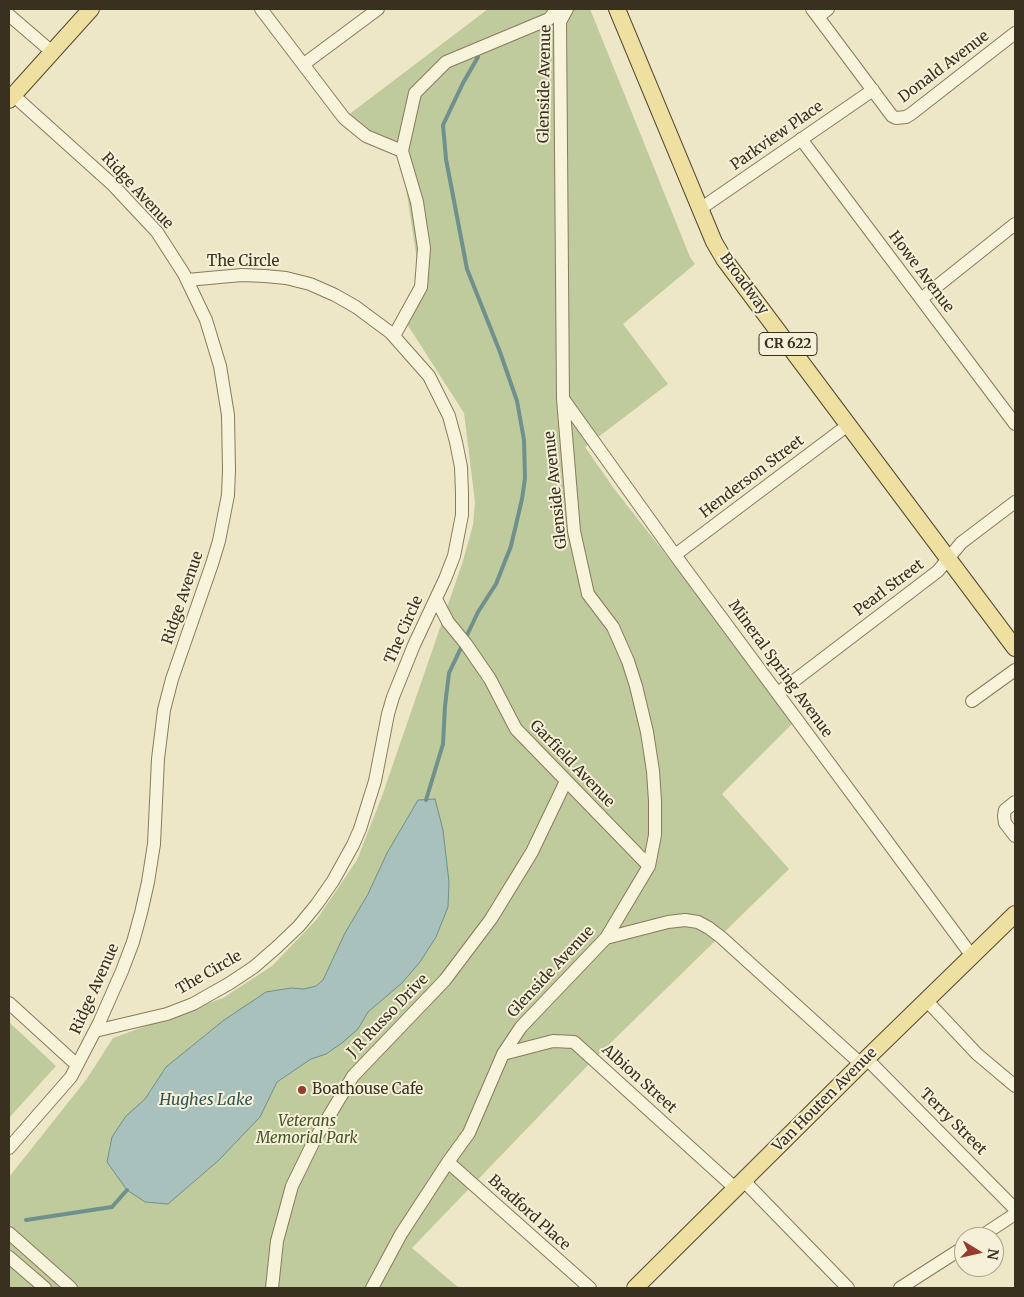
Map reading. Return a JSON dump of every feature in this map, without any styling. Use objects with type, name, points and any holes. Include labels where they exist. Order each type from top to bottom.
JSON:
[{"type":"main road","points":[[11,97],[91,9]]},
{"type":"main road","name":"Broadway","points":[[617,9],[714,242],[724,259],[1015,648]]},
{"type":"main road","name":"Van Houten Avenue","points":[[635,1288],[1015,914]]},
{"type":"street","points":[[261,9],[344,118],[366,136],[402,151]]},
{"type":"street","points":[[304,64],[378,9]]},
{"type":"street","points":[[394,336],[421,287],[424,248],[417,202],[402,151],[415,93],[446,62],[549,19],[557,9]]},
{"type":"street","name":"Glenside Avenue","points":[[372,1288],[401,1234],[469,1133],[503,1054],[521,1027],[606,938],[649,866],[655,835],[653,770],[647,732],[636,686],[613,627],[588,594],[574,531],[563,399],[560,22],[568,9]]},
{"type":"street","name":"Donald Avenue","points":[[819,11],[872,90],[892,116],[896,118],[906,117],[1015,34]]},
{"type":"street","points":[[9,14],[52,52]]},
{"type":"street","name":"Parkview Place","points":[[700,209],[872,90]]},
{"type":"street","name":"Ridge Avenue","points":[[9,1148],[71,1077],[95,1031],[122,971],[141,913],[154,844],[158,759],[164,710],[172,679],[212,564],[226,513],[230,470],[228,415],[220,366],[206,320],[187,280],[157,232],[112,184],[11,97]]},
{"type":"street","name":"Howe Avenue","points":[[801,139],[1015,424]]},
{"type":"street","points":[[921,299],[1015,224]]},
{"type":"street","name":"The Circle","points":[[95,1031],[167,1014],[193,1004],[230,983],[254,967],[277,947],[299,926],[317,904],[333,881],[360,828],[375,781],[393,696],[454,556],[462,515],[461,467],[449,416],[429,376],[394,336],[356,307],[310,284],[286,278],[242,275],[187,280]]},
{"type":"street","name":"Mineral Spring Avenue","points":[[563,399],[674,554],[972,956]]},
{"type":"street","name":"Henderson Street","points":[[674,554],[848,425]]},
{"type":"street","name":"Pearl Street","points":[[778,693],[938,571],[961,543],[1015,502]]},
{"type":"street","name":"Garfield Avenue","points":[[436,599],[448,622],[490,679],[516,730],[649,866]]},
{"type":"street","points":[[972,701],[1015,670]]},
{"type":"street","name":"J R Russo Drive","points":[[272,1288],[277,1240],[292,1186],[314,1141],[353,1076],[444,980],[491,919],[532,852],[566,781]]},
{"type":"street","points":[[1015,802],[1006,810],[1004,816],[1005,822],[1015,836]]},
{"type":"street","points":[[606,938],[668,922],[685,920],[698,922],[722,938],[864,1061]]},
{"type":"street","points":[[926,1000],[977,1054],[1015,1086]]},
{"type":"street","points":[[9,1003],[77,1066]]},
{"type":"street","name":"Albion Street","points":[[503,1054],[552,1041],[574,1042],[740,1185],[848,1288]]},
{"type":"street","name":"Terry Street","points":[[864,1061],[1015,1209]]},
{"type":"street","name":"Bradford Place","points":[[448,1162],[590,1288]]},
{"type":"street","points":[[995,1227],[1015,1214]]},
{"type":"street","points":[[9,1233],[71,1288]]},
{"type":"street","points":[[900,1288],[954,1253]]},
{"type":"street","points":[[9,1257],[45,1288]]},
{"type":"green space","name":"Veterans Memorial Park","points":[[488,9],[590,9],[690,257],[695,264],[623,324],[668,384],[585,447],[615,490],[796,720],[722,794],[789,869],[591,1062],[412,1248],[459,1288],[9,1288],[9,1177],[86,1080],[113,1038],[223,998],[272,966],[317,919],[357,860],[382,796],[462,564],[473,525],[475,502],[464,413],[407,324],[420,280],[400,148],[343,119]]},
{"type":"green space","points":[[9,1022],[56,1066],[9,1118]]},
{"type":"water","name":"Hughes Lake","points":[[435,799],[443,830],[449,882],[448,907],[436,937],[420,962],[402,983],[368,1012],[358,1029],[342,1043],[326,1054],[311,1059],[277,1082],[260,1117],[219,1160],[168,1204],[145,1202],[127,1190],[107,1162],[112,1137],[126,1116],[145,1099],[166,1067],[224,1020],[266,992],[291,988],[304,989],[316,986],[323,980],[345,933],[368,894],[387,853],[418,800]]},
{"type":"waterway","points":[[426,800],[443,744],[449,673],[478,612],[496,584],[511,546],[525,478],[524,440],[517,401],[467,269],[446,159],[443,125],[478,57]]},
{"type":"waterway","points":[[26,1220],[112,1207],[127,1190]]},
{"type":"place","name":"Boathouse Cafe","points":[[302,1090]]}]
